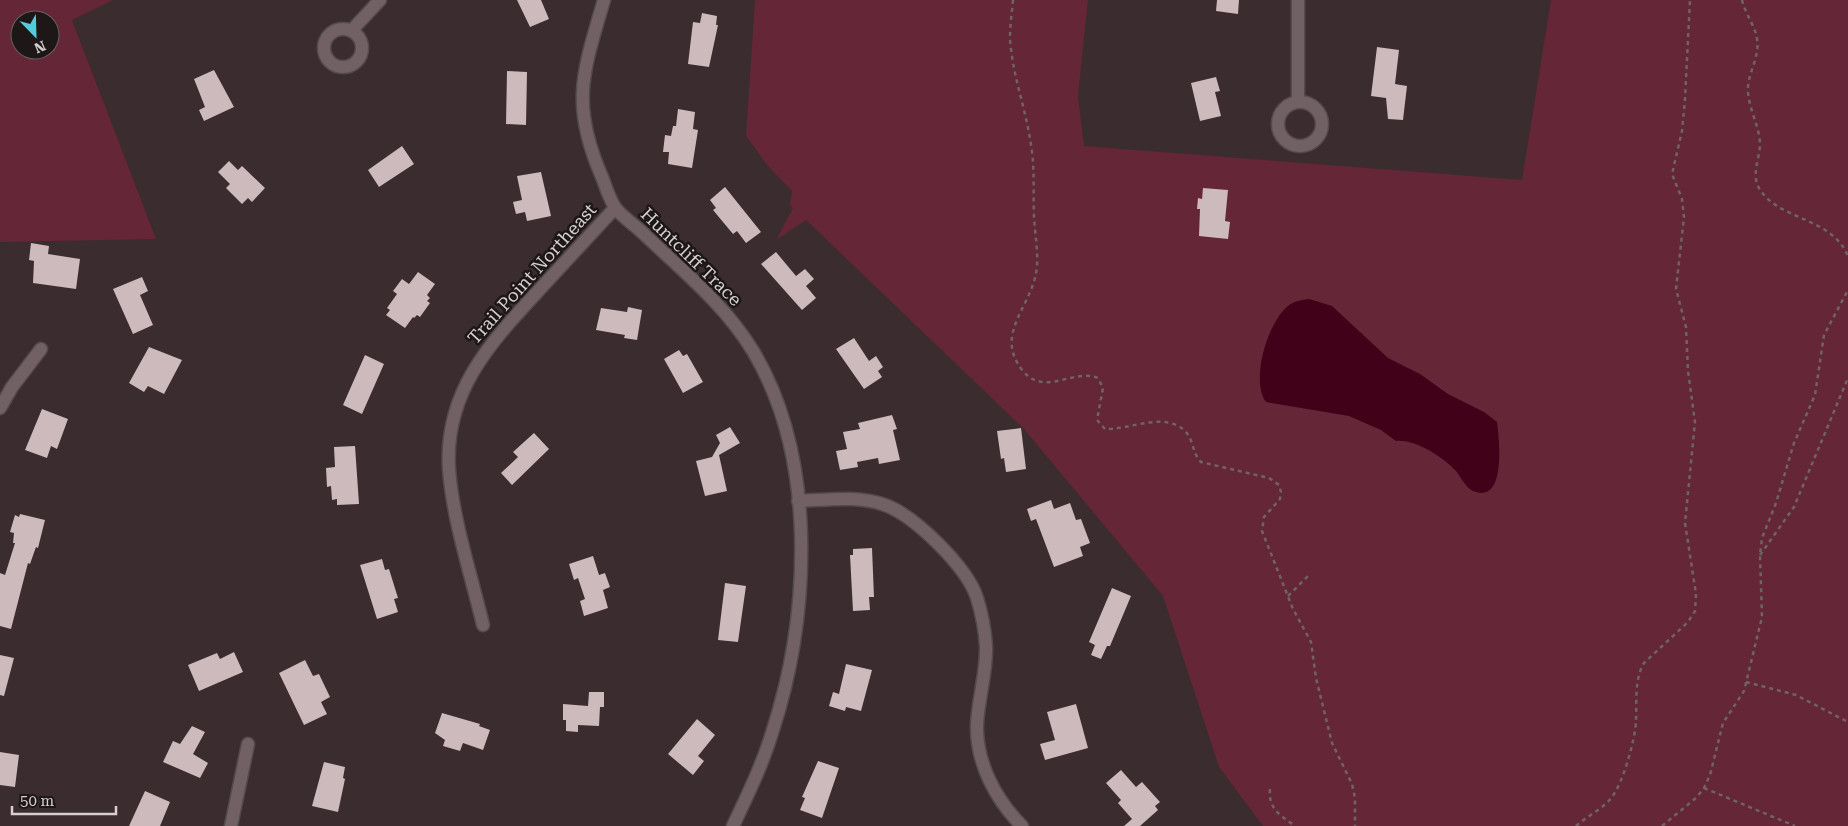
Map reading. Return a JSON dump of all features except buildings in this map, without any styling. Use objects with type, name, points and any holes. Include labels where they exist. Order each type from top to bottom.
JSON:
[{"type":"street","points":[[352,30],[380,0]]},
{"type":"street","name":"Huntcliff Trace","points":[[604,0],[586,62],[581,96],[583,122],[593,156],[615,208],[712,298],[752,351],[770,385],[784,421],[794,459],[798,500],[798,598],[793,644],[784,690],[758,774],[733,826]]},
{"type":"street","points":[[1298,0],[1298,102]]},
{"type":"street","name":"Trail Point Northeast","points":[[483,625],[452,500],[449,467],[452,427],[463,389],[477,362],[494,338],[615,208]]},
{"type":"street","points":[[0,408],[12,387],[41,349]]},
{"type":"street","points":[[798,500],[857,499],[886,505],[923,530],[939,544],[964,576],[977,596],[986,646],[977,726],[980,752],[987,775],[998,797],[1022,826]]},
{"type":"street","points":[[231,826],[248,744]]},
{"type":"path","points":[[1013,0],[1010,36],[1031,145],[1038,258],[1036,279],[1031,294],[1013,327],[1010,338],[1011,348],[1022,370],[1029,377],[1040,382],[1054,383],[1086,376],[1098,378],[1104,388],[1097,420],[1105,429],[1158,422],[1176,425],[1190,436],[1195,456],[1201,462],[1275,481],[1281,492],[1280,499],[1264,517],[1262,531],[1288,596],[1311,642],[1316,678],[1332,743],[1352,784],[1355,798],[1355,826]]},
{"type":"path","points":[[1576,826],[1605,804],[1613,796],[1618,785],[1635,735],[1636,690],[1640,670],[1644,663],[1688,622],[1695,611],[1696,594],[1685,523],[1695,422],[1688,372],[1686,327],[1676,289],[1684,217],[1682,199],[1672,174],[1682,131],[1686,99],[1690,0]]},
{"type":"path","points":[[1742,0],[1757,38],[1758,50],[1749,75],[1748,96],[1756,119],[1760,145],[1756,178],[1758,187],[1766,197],[1778,205],[1836,237],[1848,256]]},
{"type":"path","points":[[1662,826],[1696,798],[1704,788],[1710,775],[1723,723],[1744,692],[1762,617],[1760,555],[1762,538],[1776,503],[1794,443],[1815,395],[1824,335],[1848,290]]},
{"type":"path","points":[[1760,555],[1794,507],[1848,378]]},
{"type":"path","points":[[1288,596],[1308,576]]},
{"type":"path","points":[[1746,682],[1796,695],[1848,722]]},
{"type":"path","points":[[1704,788],[1795,826]]},
{"type":"path","points":[[1270,790],[1271,805],[1277,813],[1295,826]]},
{"type":"shaded area","points":[[0,0],[113,0],[72,20],[156,239],[0,242]]},
{"type":"shaded area","points":[[755,0],[1088,0],[1078,96],[1084,146],[1522,180],[1551,0],[1848,0],[1848,826],[1263,826],[1219,767],[1163,596],[1024,429],[806,220],[776,240],[793,208],[790,205],[792,191],[768,166],[746,136]]},
{"type":"shaded area","points":[[1309,299],[1332,306],[1388,358],[1420,374],[1448,394],[1484,412],[1497,422],[1499,442],[1498,468],[1496,480],[1491,488],[1484,493],[1470,490],[1456,471],[1444,460],[1428,450],[1412,443],[1396,441],[1381,430],[1349,416],[1266,402],[1260,380],[1261,366],[1268,338],[1274,325],[1288,306],[1295,302]]}]
